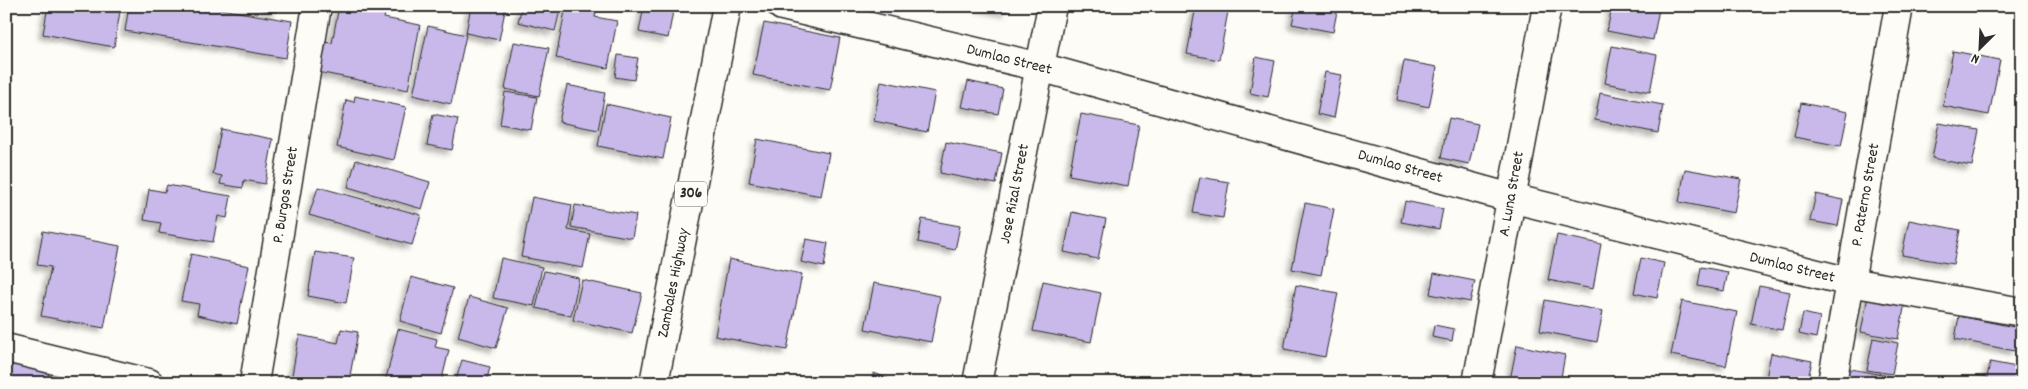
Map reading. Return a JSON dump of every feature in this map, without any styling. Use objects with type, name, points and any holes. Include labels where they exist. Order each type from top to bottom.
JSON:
[{"type":"street","name":"P. Burgos Street","points":[[254,383],[317,6]]},
{"type":"street","name":"Zambales Highway","points":[[654,383],[727,6]]},
{"type":"street","name":"Dumlao Street","points":[[782,6],[1040,67],[1511,198],[1850,282],[2022,312]]},
{"type":"street","name":"Jose Rizal Street","points":[[977,383],[1052,6]]},
{"type":"street","name":"A. Luna Street","points":[[1477,383],[1547,6]]},
{"type":"street","name":"P. Paterno Street","points":[[1832,383],[1900,6]]},
{"type":"street","points":[[6,348],[149,383]]},
{"type":"building","points":[[48,6],[72,9],[72,6],[121,6],[114,47],[43,34]]},
{"type":"building","points":[[129,6],[202,6],[292,21],[286,58],[125,31]]},
{"type":"building","points":[[239,6],[277,6],[276,12]]},
{"type":"building","points":[[339,6],[348,6],[385,14],[384,18],[420,25],[408,90],[318,72],[324,42],[332,43]]},
{"type":"building","points":[[471,6],[506,6],[499,40],[466,33]]},
{"type":"building","points":[[522,6],[561,6],[555,31],[518,22]]},
{"type":"building","points":[[566,6],[597,6],[595,17],[617,21],[608,68],[556,58]]},
{"type":"building","points":[[644,6],[674,6],[668,38],[639,32]]},
{"type":"building","points":[[976,6],[1008,6],[1007,12]]},
{"type":"building","points":[[1196,6],[1229,6],[1219,60],[1187,54]]},
{"type":"building","points":[[1296,6],[1338,6],[1333,32],[1292,24]]},
{"type":"building","points":[[1612,6],[1643,6],[1659,9],[1653,40],[1607,31]]},
{"type":"building","points":[[764,23],[840,38],[830,90],[753,75]]},
{"type":"building","points":[[428,26],[466,35],[451,104],[413,95]]},
{"type":"building","points":[[514,42],[549,48],[539,96],[505,89]]},
{"type":"building","points":[[1612,46],[1657,55],[1650,92],[1605,83]]},
{"type":"building","points":[[1953,51],[2000,60],[1989,115],[1943,106]]},
{"type":"building","points":[[618,55],[638,58],[634,80],[615,77]]},
{"type":"building","points":[[1256,57],[1275,61],[1268,97],[1250,93]]},
{"type":"building","points":[[1404,61],[1437,67],[1429,107],[1397,100]]},
{"type":"building","points":[[1325,72],[1342,75],[1334,118],[1317,114]]},
{"type":"building","points":[[881,81],[935,92],[927,132],[874,121]]},
{"type":"building","points":[[968,81],[1003,89],[998,114],[962,107]]},
{"type":"building","points":[[567,85],[605,93],[598,130],[559,122]]},
{"type":"building","points":[[505,92],[537,97],[531,130],[500,124]]},
{"type":"building","points":[[1600,93],[1663,105],[1658,133],[1595,120]]},
{"type":"building","points":[[355,96],[406,107],[394,160],[337,147],[346,100],[354,102]]},
{"type":"building","points":[[1801,103],[1848,112],[1841,146],[1794,137]]},
{"type":"building","points":[[606,104],[671,118],[663,159],[598,146]]},
{"type":"building","points":[[433,114],[458,119],[452,150],[427,145]]},
{"type":"building","points":[[1081,114],[1139,125],[1128,186],[1069,175]]},
{"type":"building","points":[[1449,118],[1478,124],[1469,164],[1441,158]]},
{"type":"building","points":[[1939,123],[1979,130],[1972,166],[1932,158]]},
{"type":"building","points":[[221,129],[273,139],[265,184],[244,180],[243,188],[220,184],[222,176],[213,174]]},
{"type":"building","points":[[757,139],[829,153],[821,196],[749,182]]},
{"type":"building","points":[[946,142],[1002,153],[996,184],[940,173]]},
{"type":"building","points":[[356,160],[430,182],[422,209],[348,187]]},
{"type":"building","points":[[1685,169],[1741,179],[1734,213],[1679,202]]},
{"type":"building","points":[[1200,177],[1229,182],[1223,218],[1193,213]]},
{"type":"building","points":[[167,185],[231,196],[227,218],[218,216],[213,242],[159,233],[161,223],[144,220],[149,189],[165,192]]},
{"type":"building","points":[[318,187],[421,215],[412,245],[309,215]]},
{"type":"building","points":[[1816,194],[1843,200],[1838,226],[1810,221]]},
{"type":"building","points":[[532,197],[572,205],[568,230],[590,234],[583,268],[521,257]]},
{"type":"building","points":[[1405,201],[1443,209],[1439,229],[1401,222]]},
{"type":"building","points":[[1305,203],[1334,209],[1321,275],[1292,269]]},
{"type":"building","points":[[575,205],[636,215],[632,238],[571,227]]},
{"type":"building","points":[[1072,212],[1106,219],[1098,259],[1064,252]]},
{"type":"building","points":[[922,219],[960,226],[955,250],[918,242]]},
{"type":"building","points":[[1909,220],[1960,230],[1953,264],[1902,255]]},
{"type":"building","points":[[43,231],[120,246],[104,328],[41,316],[51,267],[37,265]]},
{"type":"building","points":[[1557,235],[1601,244],[1593,289],[1548,280]]},
{"type":"building","points":[[806,239],[828,243],[824,267],[801,262]]},
{"type":"building","points":[[315,252],[354,258],[346,303],[308,296]]},
{"type":"building","points":[[191,254],[249,266],[237,324],[197,315],[199,304],[181,301]]},
{"type":"building","points":[[501,258],[542,267],[534,306],[493,298]]},
{"type":"building","points":[[1641,258],[1664,263],[1657,298],[1634,293]]},
{"type":"building","points":[[729,259],[802,274],[787,350],[715,336]]},
{"type":"building","points":[[1701,267],[1728,272],[1724,291],[1698,286]]},
{"type":"building","points":[[544,271],[579,278],[571,316],[536,308]]},
{"type":"building","points":[[1434,273],[1475,281],[1470,302],[1430,294]]},
{"type":"building","points":[[411,277],[453,288],[441,333],[400,321]]},
{"type":"building","points":[[582,280],[642,293],[632,333],[573,320]]},
{"type":"building","points":[[1043,281],[1101,293],[1091,342],[1033,331]]},
{"type":"building","points":[[874,283],[940,296],[931,342],[865,329]]},
{"type":"building","points":[[1296,285],[1338,293],[1325,357],[1284,349]]},
{"type":"building","points":[[1759,286],[1790,292],[1782,330],[1751,324]]},
{"type":"building","points":[[1869,291],[1906,298],[1898,339],[1861,332]]},
{"type":"building","points":[[469,297],[508,308],[496,348],[458,337]]},
{"type":"building","points":[[1545,300],[1603,311],[1597,342],[1540,331]]},
{"type":"building","points":[[1682,301],[1737,312],[1726,366],[1671,355]]},
{"type":"building","points":[[1803,313],[1820,317],[1816,338],[1799,334]]},
{"type":"building","points":[[1959,316],[2019,328],[2015,351],[1955,339]]},
{"type":"building","points":[[1434,325],[1454,329],[1452,341],[1432,337]]},
{"type":"building","points":[[341,329],[358,332],[349,381],[333,378],[332,383],[291,381],[299,335],[338,343]]},
{"type":"building","points":[[398,329],[437,339],[435,347],[449,350],[441,383],[385,383]]},
{"type":"building","points":[[1873,338],[1898,343],[1892,374],[1867,370]]},
{"type":"building","points":[[1517,345],[1565,355],[1560,383],[1524,383],[1510,380]]},
{"type":"building","points":[[1771,353],[1812,361],[1807,383],[1765,383]]},
{"type":"building","points":[[462,360],[490,367],[486,383],[449,383],[450,379],[456,380]]},
{"type":"building","points":[[6,362],[49,371],[47,383],[6,383]]},
{"type":"building","points":[[1990,362],[2022,368],[2022,383],[1986,383]]},
{"type":"building","points":[[1846,368],[1898,378],[1897,383],[1843,383]]},
{"type":"building","points":[[874,373],[899,383],[870,383]]}]
